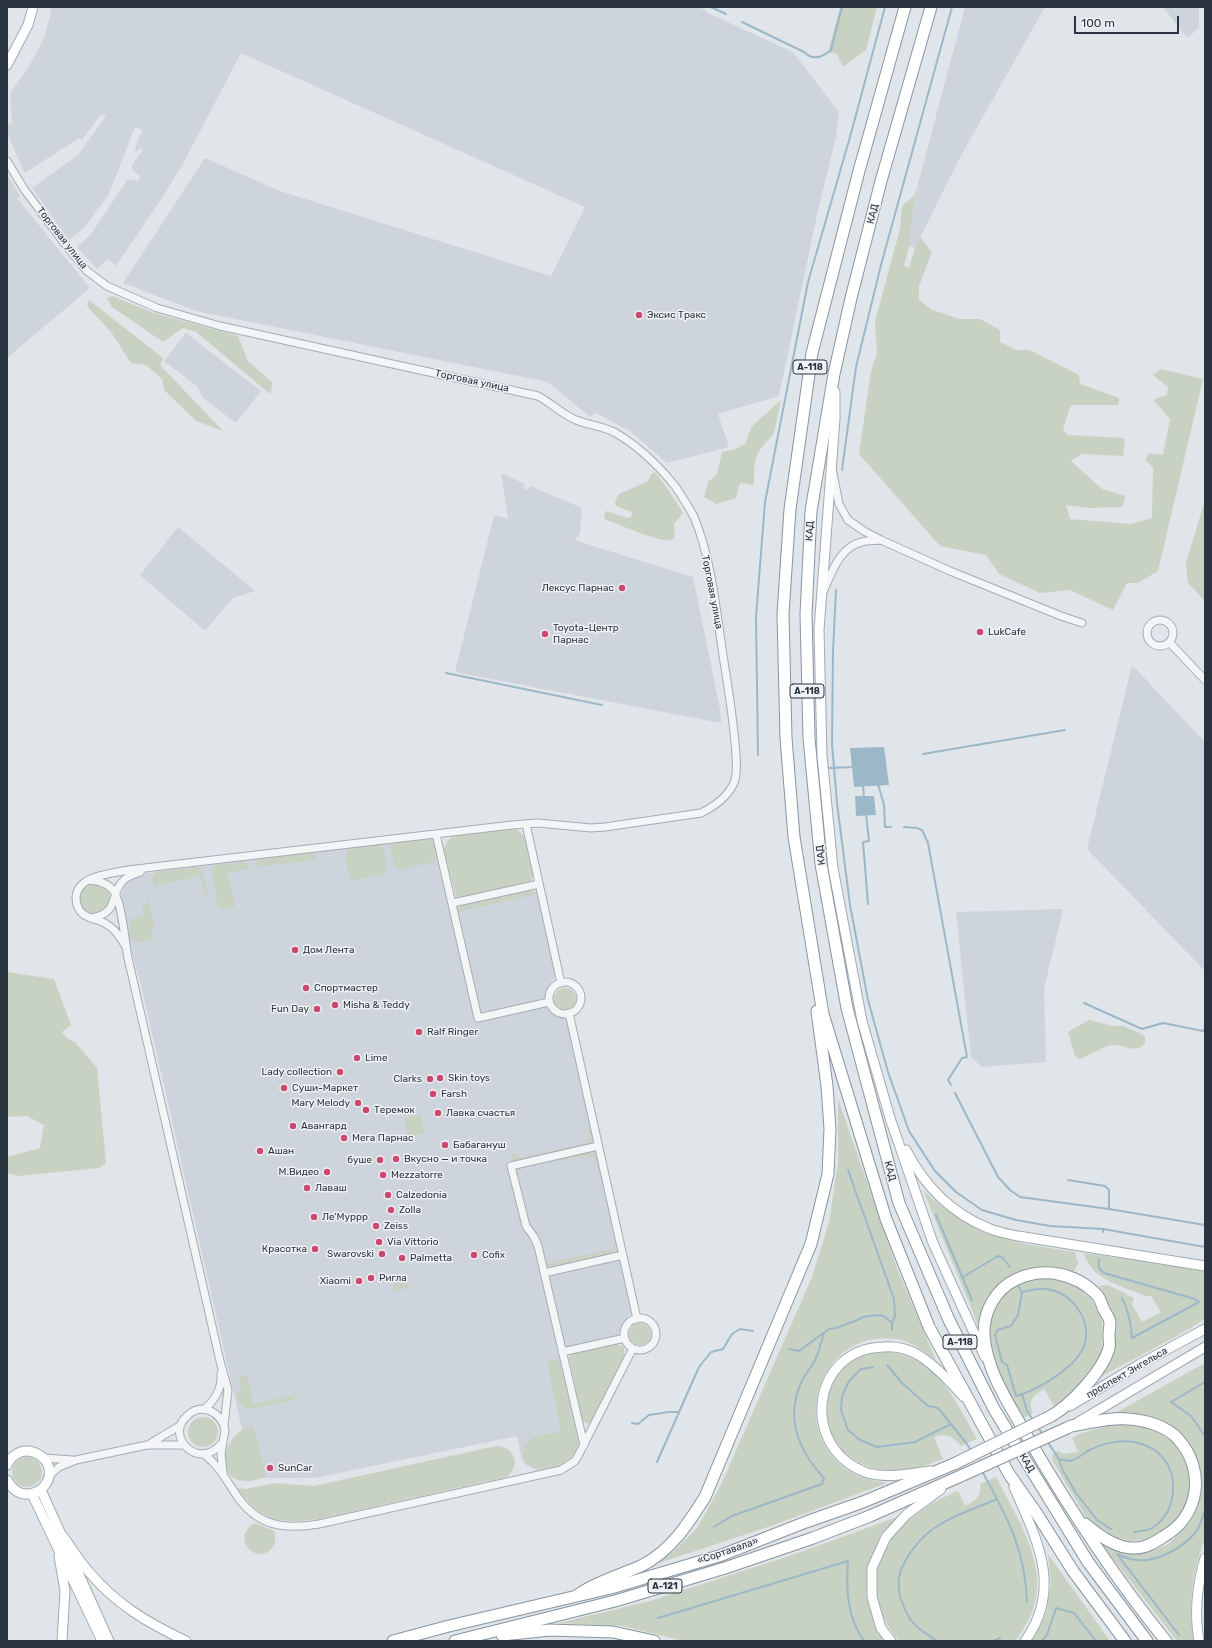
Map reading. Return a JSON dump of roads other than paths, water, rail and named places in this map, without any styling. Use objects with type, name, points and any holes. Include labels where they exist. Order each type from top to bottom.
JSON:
[{"type":"highway","name":"КАД","points":[[905,7],[861,163],[812,353],[790,509],[783,614],[786,738],[794,837],[823,1014],[886,1219],[929,1327],[1009,1474],[1037,1514],[1073,1571],[1125,1641]]},
{"type":"highway","name":"КАД","points":[[931,7],[881,182],[852,298],[834,374],[811,511],[806,614],[809,738],[821,864],[847,1008],[899,1202],[949,1320],[994,1409],[1088,1562],[1147,1641]]},
{"type":"highway","points":[[576,1596],[643,1565],[665,1549],[686,1528],[705,1497],[810,1244],[828,1174],[830,1130],[827,1086],[817,1016],[816,977]]},
{"type":"highway","name":"«Сортавала»","points":[[393,1641],[449,1626],[611,1588],[722,1554],[863,1502],[943,1470],[956,1463],[1054,1415],[1092,1379],[1109,1348],[1110,1321],[1098,1296],[1077,1280],[1060,1273],[1040,1272],[1017,1279],[1001,1289],[990,1303],[985,1320],[984,1337],[997,1384],[1061,1494],[1084,1523],[1108,1541],[1121,1546],[1135,1548],[1149,1546],[1175,1530],[1186,1517],[1196,1491],[1193,1463],[1177,1438],[1162,1428],[1148,1422],[1128,1418],[1109,1419],[1069,1427],[958,1478],[870,1516],[813,1538],[725,1568],[615,1601],[455,1641]]},
{"type":"highway","points":[[1061,1494],[1101,1554],[1166,1641]]},
{"type":"highway","points":[[455,1641],[550,1630],[612,1632],[654,1641]]},
{"type":"main road","points":[[7,65],[28,25],[33,7]]},
{"type":"main road","points":[[834,374],[835,419],[819,630],[822,756],[833,868],[862,1021],[890,1118],[933,1243],[997,1384]]},
{"type":"main road","points":[[890,1118],[915,1168],[932,1190],[955,1210],[988,1228],[1018,1236],[1205,1266]]},
{"type":"main road","name":"проспект Энгельса","points":[[1054,1415],[1140,1364],[1205,1329]]},
{"type":"main road","points":[[943,1470],[895,1476],[869,1473],[852,1465],[839,1455],[830,1444],[825,1432],[822,1418],[822,1400],[826,1385],[834,1371],[854,1354],[875,1347],[892,1346],[919,1355],[942,1374],[969,1402]]},
{"type":"main road","name":"проспект Энгельса","points":[[1069,1427],[1205,1347]]},
{"type":"main road","points":[[7,1465],[15,1454],[22,1451],[30,1451],[37,1453],[44,1458],[48,1466],[49,1476],[45,1486],[37,1492],[26,1494],[14,1490],[7,1480]]},
{"type":"main road","points":[[1009,1474],[1034,1533],[1042,1561],[1044,1601],[1039,1617],[1025,1641]]},
{"type":"main road","points":[[890,1641],[881,1628],[872,1596],[872,1568],[886,1538],[907,1514],[958,1478]]},
{"type":"main road","points":[[37,1492],[110,1641]]},
{"type":"main road","points":[[59,1538],[65,1591],[62,1641]]},
{"type":"main road","points":[[59,1538],[102,1641]]},
{"type":"main road","points":[[59,1538],[88,1571],[124,1606],[153,1626],[186,1641]]},
{"type":"main road","points":[[1199,1641],[1196,1602],[1205,1558]]},
{"type":"street","name":"Торговая улица","points":[[7,161],[24,189],[68,248],[87,271],[107,286],[157,308],[220,326],[538,396],[549,402],[563,413],[577,420],[614,432],[654,462],[676,487],[694,517],[705,552],[711,580],[733,717],[737,763],[735,781],[730,790],[721,800],[712,808],[701,813],[591,828],[553,824],[526,824]]},
{"type":"street","points":[[832,467],[839,504],[848,520],[882,540],[957,573],[1061,616],[1082,623]]},
{"type":"street","points":[[821,597],[840,557],[850,546],[863,542],[882,540]]},
{"type":"street","points":[[1170,643],[1205,680]]},
{"type":"street","points":[[126,947],[117,932],[110,926],[84,915],[79,910],[76,903],[76,895],[79,888],[89,880],[128,870],[526,824],[561,983]]},
{"type":"street","points":[[436,834],[478,1018],[549,1002]]},
{"type":"street","points":[[91,918],[105,914],[109,910],[125,879],[145,869]]},
{"type":"street","points":[[89,880],[105,883],[116,894],[126,938],[126,947],[220,1361],[228,1390],[224,1425],[225,1431],[221,1452],[223,1473]]},
{"type":"street","points":[[453,904],[539,884]]},
{"type":"street","points":[[561,983],[571,984],[578,990],[580,995],[577,1008],[569,1013],[559,1013],[554,1010],[549,1002],[550,992],[561,983]]},
{"type":"street","points":[[569,1013],[637,1319]]},
{"type":"street","points":[[584,1446],[537,1241],[526,1226],[511,1166],[598,1146]]},
{"type":"street","points":[[544,1273],[623,1255]]},
{"type":"street","points":[[642,1318],[652,1323],[655,1328],[655,1339],[653,1344],[644,1350],[633,1348],[626,1342],[625,1338],[628,1324],[637,1319],[642,1318]]},
{"type":"street","points":[[562,1352],[625,1338]]},
{"type":"street","points":[[204,1454],[223,1473],[242,1504],[253,1514],[276,1525],[300,1527],[561,1470],[575,1461],[584,1446],[633,1348]]},
{"type":"street","points":[[205,1409],[217,1396],[220,1387],[220,1361]]},
{"type":"street","points":[[222,1443],[211,1453],[196,1454],[184,1445],[181,1439],[181,1425],[184,1418],[190,1413],[205,1409],[218,1415],[224,1425]]},
{"type":"street","points":[[147,1445],[181,1425]]},
{"type":"street","points":[[49,1476],[59,1467],[76,1460],[147,1445],[184,1445]]},
{"type":"street","points":[[44,1458],[76,1460]]},
{"type":"water","points":[[884,747],[889,785],[854,787],[850,748]]},
{"type":"water","points":[[855,796],[874,796],[876,815],[856,816]]},
{"type":"waterway","points":[[711,7],[726,14]]},
{"type":"waterway","points":[[742,22],[804,52],[807,55],[818,57],[825,55],[831,50],[842,7]]},
{"type":"waterway","points":[[758,755],[756,617],[765,502],[808,282],[850,137],[885,7]]},
{"type":"waterway","points":[[842,470],[856,367],[881,265],[952,7]]},
{"type":"waterway","points":[[836,590],[833,651],[832,744],[837,803],[850,905],[868,1000],[888,1072],[909,1131],[935,1171],[956,1192],[982,1210],[1016,1220],[1050,1226],[1103,1229],[1103,1232]]},
{"type":"waterway","points":[[446,673],[602,705]]},
{"type":"waterway","points":[[923,754],[1065,730]]},
{"type":"waterway","points":[[828,768],[855,767]]},
{"type":"waterway","points":[[878,784],[884,805],[885,827],[891,827]]},
{"type":"waterway","points":[[863,785],[864,798]]},
{"type":"waterway","points":[[866,814],[869,841],[863,842],[868,904]]},
{"type":"waterway","points":[[904,827],[922,830],[928,843],[967,1057],[962,1058],[948,1080],[951,1085]]},
{"type":"waterway","points":[[1084,1003],[1142,1029],[1163,1023],[1203,1031],[1205,1029]]},
{"type":"waterway","points":[[955,1093],[998,1177],[1010,1190],[1020,1197],[1109,1209],[1205,1225]]},
{"type":"waterway","points":[[848,1170],[894,1299],[895,1316],[892,1323]]},
{"type":"waterway","points":[[1068,1180],[1105,1186],[1109,1190],[1109,1209]]},
{"type":"waterway","points":[[936,1215],[972,1300]]},
{"type":"waterway","points":[[1103,1229],[1205,1247]]},
{"type":"waterway","points":[[963,1277],[998,1256],[1003,1258],[1010,1267]]},
{"type":"waterway","points":[[1099,1259],[1099,1267],[1104,1273],[1195,1299],[1199,1302],[1132,1338],[1129,1317],[1122,1298]]},
{"type":"waterway","points":[[1017,1284],[1022,1292],[1046,1289],[1063,1295],[1071,1301],[1082,1316],[1086,1334],[1085,1343],[1081,1352],[1066,1368],[1046,1383],[1016,1396],[1007,1365],[1002,1362],[995,1335],[997,1330],[1011,1326],[1018,1315],[1022,1292]]},
{"type":"waterway","points":[[789,1349],[799,1351],[829,1329],[836,1328],[863,1317],[877,1315],[884,1316],[892,1323],[892,1330]]},
{"type":"waterway","points":[[657,1462],[699,1367],[711,1352],[723,1349],[732,1334],[740,1329],[753,1331]]},
{"type":"waterway","points":[[714,1527],[732,1516],[822,1484],[824,1478],[808,1457],[797,1434],[794,1409],[796,1396],[801,1383],[816,1359],[824,1333]]},
{"type":"waterway","points":[[887,1365],[902,1383],[928,1406],[938,1408],[971,1451]]},
{"type":"waterway","points":[[873,1367],[861,1369],[849,1381],[842,1396],[841,1410],[848,1430],[860,1440],[877,1447],[915,1442],[951,1424]]},
{"type":"waterway","points":[[1205,1382],[1171,1402],[1191,1416],[1205,1436]]},
{"type":"waterway","points":[[1022,1394],[1027,1411],[1033,1420]]},
{"type":"waterway","points":[[632,1423],[638,1424],[649,1415],[679,1412]]},
{"type":"waterway","points":[[1038,1427],[1043,1435]]},
{"type":"waterway","points":[[1047,1441],[1059,1459],[1062,1469],[1076,1493],[1097,1520],[1111,1529]]},
{"type":"waterway","points":[[1059,1459],[1071,1461],[1100,1446],[1123,1441],[1134,1442],[1150,1447],[1160,1455],[1168,1466],[1172,1476],[1173,1486],[1170,1505],[1160,1522],[1152,1528],[1134,1532]]},
{"type":"waterway","points":[[982,1471],[1007,1518],[1013,1534],[1023,1565],[1027,1602]]},
{"type":"waterway","points":[[937,1641],[916,1626],[905,1610],[901,1600],[899,1588],[899,1577],[901,1570],[914,1548],[933,1529],[953,1517],[997,1499]]},
{"type":"waterway","points":[[1179,1635],[1117,1554],[1127,1558],[1139,1560],[1148,1560],[1166,1554],[1182,1545],[1197,1531],[1205,1510]]},
{"type":"waterway","points":[[658,1618],[848,1561],[847,1582],[849,1603],[854,1622],[864,1641]]},
{"type":"waterway","points":[[1042,1641],[1047,1635],[1056,1608],[1074,1613],[1096,1641]]},
{"type":"waterway","points":[[993,1641],[1000,1638]]},
{"type":"place","name":"Эксис Тракс","points":[[639,315]]},
{"type":"place","name":"Лексус Парнас","points":[[622,588]]},
{"type":"place","name":"LukCafe","points":[[980,632]]},
{"type":"place","name":"Toyota-Центр Парнас","points":[[545,634]]},
{"type":"place","name":"Дом Лента","points":[[295,950]]},
{"type":"place","name":"Спортмастер","points":[[306,988]]},
{"type":"place","name":"Misha & Teddy","points":[[335,1005]]},
{"type":"place","name":"Fun Day","points":[[317,1009]]},
{"type":"place","name":"Ralf Ringer","points":[[419,1032]]},
{"type":"place","name":"Lime","points":[[357,1058]]},
{"type":"place","name":"Lady collection","points":[[340,1072]]},
{"type":"place","name":"Skin toys","points":[[440,1078]]},
{"type":"place","name":"Clarks","points":[[430,1079]]},
{"type":"place","name":"Суши-Маркет","points":[[284,1088]]},
{"type":"place","name":"Farsh","points":[[433,1094]]},
{"type":"place","name":"Mary Melody","points":[[358,1103]]},
{"type":"place","name":"Теремок","points":[[366,1110]]},
{"type":"place","name":"Лавка счастья","points":[[438,1113]]},
{"type":"place","name":"Авангард","points":[[293,1126]]},
{"type":"place","name":"Мега Парнас","points":[[344,1138]]},
{"type":"place","name":"Бабагануш","points":[[445,1145]]},
{"type":"place","name":"Ашан","points":[[260,1151]]},
{"type":"place","name":"Вкусно — и точка","points":[[396,1159]]},
{"type":"place","name":"буше","points":[[380,1160]]},
{"type":"place","name":"М.Видео","points":[[327,1172]]},
{"type":"place","name":"Mezzatorre","points":[[383,1175]]},
{"type":"place","name":"Лаваш","points":[[307,1188]]},
{"type":"place","name":"Calzedonia","points":[[388,1195]]},
{"type":"place","name":"Zolla","points":[[391,1210]]},
{"type":"place","name":"Ле'Муррр","points":[[314,1217]]},
{"type":"place","name":"Zeiss","points":[[376,1226]]},
{"type":"place","name":"Via Vittorio","points":[[379,1242]]},
{"type":"place","name":"Красотка","points":[[315,1249]]},
{"type":"place","name":"Swarovski","points":[[382,1254]]},
{"type":"place","name":"Cofix","points":[[474,1255]]},
{"type":"place","name":"Palmetta","points":[[402,1258]]},
{"type":"place","name":"Ригла","points":[[371,1278]]},
{"type":"place","name":"Xiaomi","points":[[359,1281]]},
{"type":"place","name":"SunCar","points":[[270,1468]]}]
